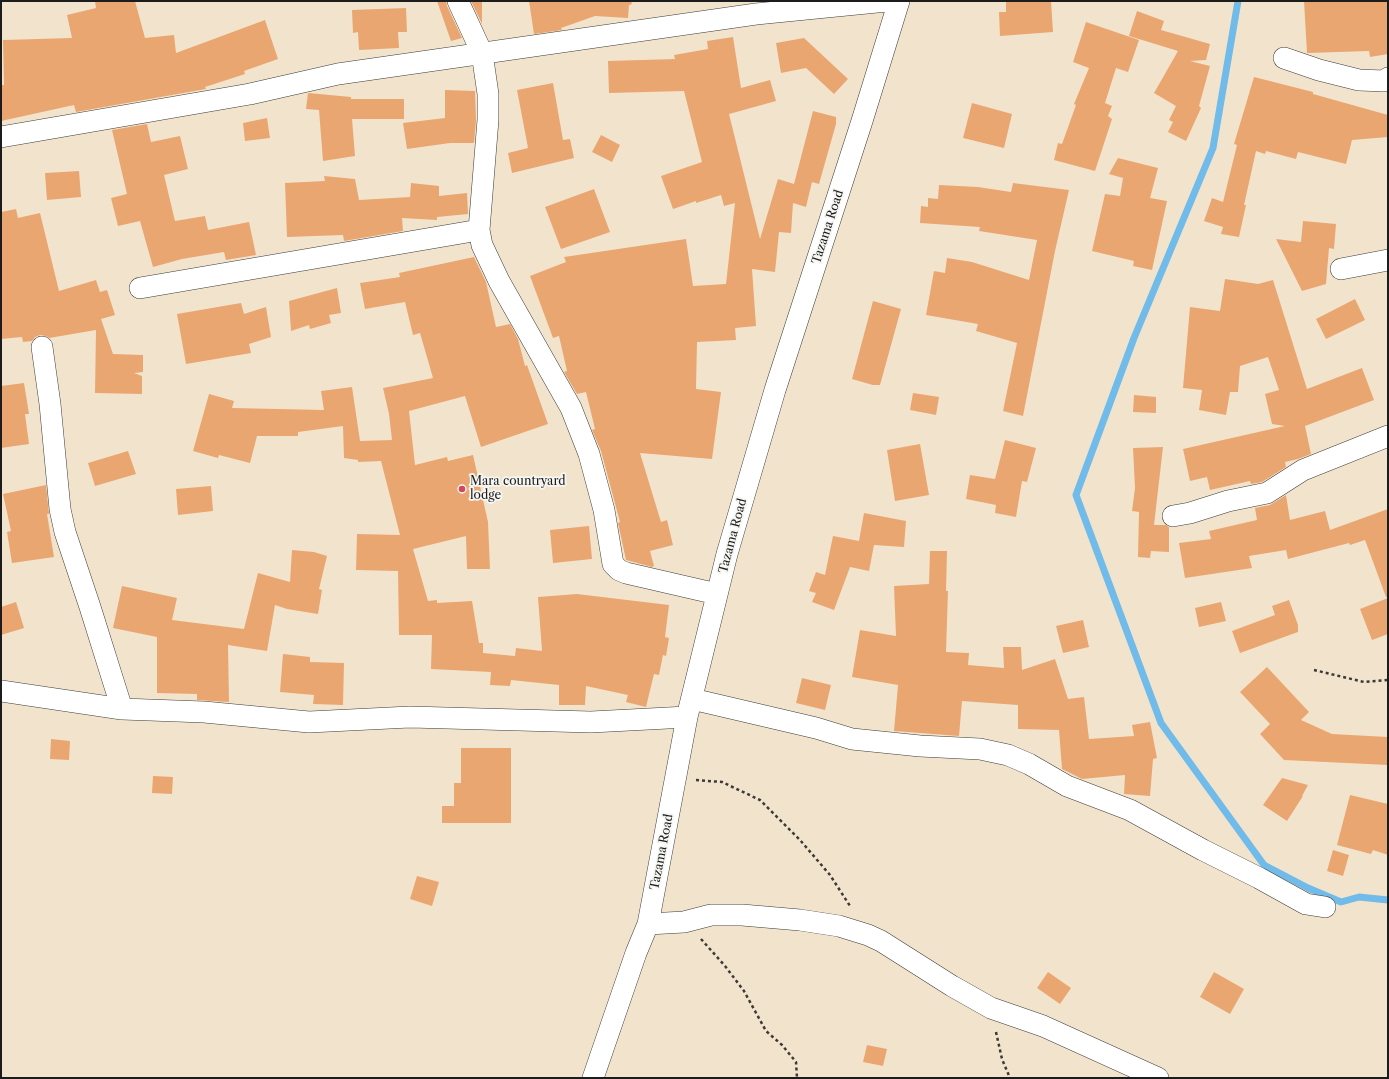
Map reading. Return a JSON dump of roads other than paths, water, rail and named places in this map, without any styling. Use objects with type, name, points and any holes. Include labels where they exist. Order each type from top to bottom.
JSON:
[{"type":"street","points":[[458,1],[482,53],[488,94],[488,120],[479,230],[482,245],[499,281],[571,408],[589,454],[604,510],[613,564],[619,570],[626,573],[717,594]]},
{"type":"street","points":[[1,137],[250,94],[338,74],[756,14],[887,1]]},
{"type":"street","name":"Tazama Road","points":[[592,1078],[648,924],[690,708],[727,554],[775,390],[865,114],[899,1]]},
{"type":"street","points":[[1284,58],[1319,70],[1359,80],[1384,80],[1388,78]]},
{"type":"street","points":[[140,288],[479,230]]},
{"type":"street","points":[[1340,269],[1388,260]]},
{"type":"street","points":[[42,347],[50,404],[60,509],[64,532],[90,607],[122,709]]},
{"type":"street","points":[[1173,516],[1190,513],[1228,501],[1267,493],[1303,470],[1388,436]]},
{"type":"street","points":[[1,691],[122,709],[204,712],[309,722],[410,716],[591,722],[690,708],[816,728],[852,739],[920,746],[980,749],[1008,755],[1029,764],[1067,786],[1130,810],[1260,878],[1306,904],[1325,908]]},
{"type":"street","points":[[648,924],[684,922],[711,915],[742,915],[800,920],[839,926],[868,935],[881,941],[952,986],[991,1008],[1042,1026],[1158,1078]]},
{"type":"waterway","points":[[1238,1],[1213,148],[1134,338],[1076,495],[1161,723],[1264,865],[1308,888],[1341,902],[1359,897],[1388,900]]},
{"type":"place","name":"Mara countryard lodge","points":[[462,489]]}]
